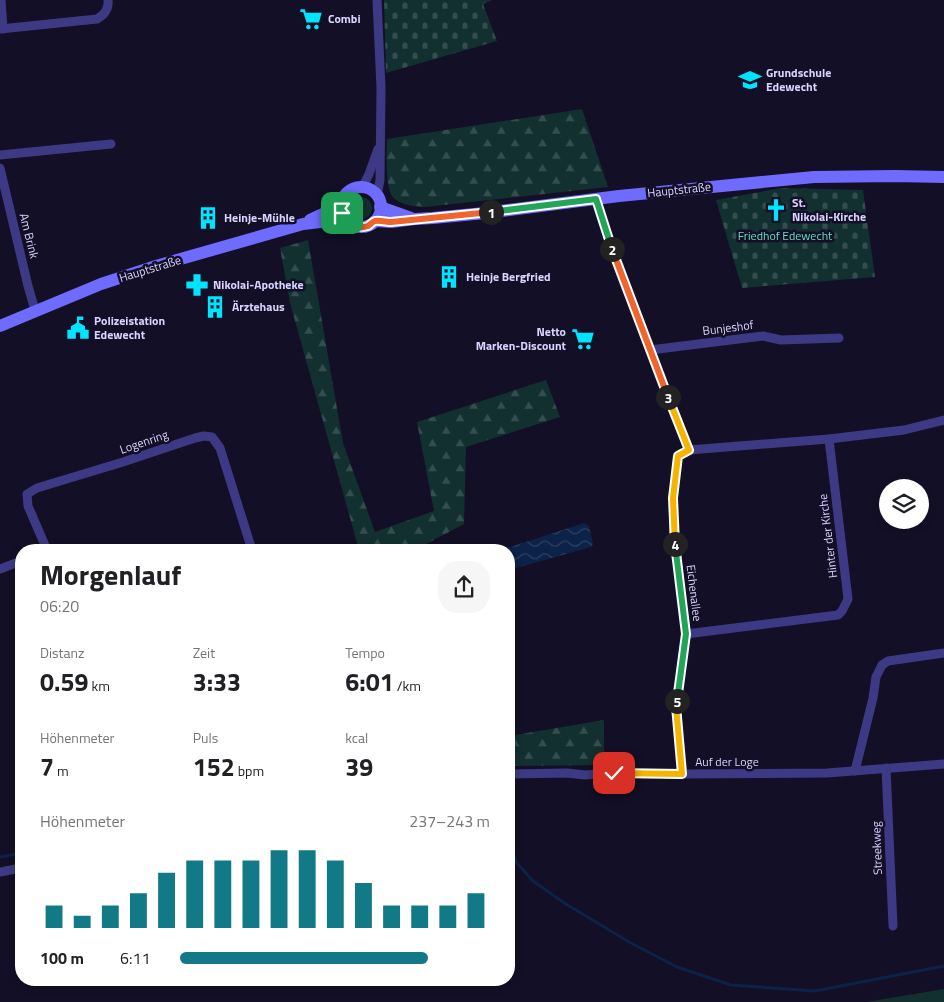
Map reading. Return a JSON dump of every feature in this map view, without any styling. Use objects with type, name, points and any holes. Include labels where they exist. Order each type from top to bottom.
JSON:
[{"type":"main road","name":"Hauptstraße","points":[[375,221],[391,222],[485,213],[700,187],[814,177],[944,177]]},
{"type":"main road","points":[[362,188],[373,192],[379,201],[378,217],[375,221],[365,227],[354,226],[348,223],[343,212],[342,200],[350,191],[362,188]]},
{"type":"main road","name":"Hauptstraße","points":[[379,201],[415,219]]},
{"type":"main road","name":"Hauptstraße","points":[[0,326],[101,284],[156,266],[303,224],[327,212],[343,212]]},
{"type":"street","points":[[1,0],[2,29],[97,19],[104,15],[108,0]]},
{"type":"street","points":[[377,0],[381,88],[379,201]]},
{"type":"street","points":[[362,188],[369,174],[380,141]]},
{"type":"street","points":[[0,155],[111,144]]},
{"type":"street","name":"Am Brink","points":[[0,168],[35,310]]},
{"type":"street","points":[[596,199],[614,257],[689,450],[829,439],[904,430],[944,420]]},
{"type":"street","name":"Bunjeshof","points":[[650,350],[763,336],[781,340],[839,338]]},
{"type":"street","name":"Logenring","points":[[44,544],[28,506],[27,494],[37,488],[204,436],[212,437],[220,448],[250,544]]},
{"type":"street","name":"Hinter der Kirche","points":[[686,634],[838,615],[842,611],[848,599],[829,439]]},
{"type":"street","name":"Eichenallee","points":[[682,774],[676,706],[686,634],[674,535],[673,498],[678,456],[689,450]]},
{"type":"street","points":[[0,569],[15,563]]},
{"type":"street","points":[[855,771],[873,698],[876,677],[882,665],[888,661],[944,653]]},
{"type":"street","name":"Auf der Loge","points":[[515,774],[826,773],[944,764]]},
{"type":"street","name":"Streekweg","points":[[886,768],[893,926]]},
{"type":"street","points":[[0,872],[15,869]]},
{"type":"green space","points":[[384,0],[492,0],[483,4],[497,41],[386,73]]},
{"type":"green space","points":[[582,109],[608,187],[425,207],[402,203],[391,195],[387,171],[387,139]]},
{"type":"green space","name":"Friedhof Edewecht","points":[[781,188],[863,190],[875,277],[742,288],[716,200]]},
{"type":"green space","points":[[361,197],[369,200],[372,208],[369,216],[361,219],[353,216],[350,208],[353,200]]},
{"type":"green space","points":[[308,240],[343,443],[375,532],[434,511],[417,422],[546,380],[560,417],[466,447],[464,524],[426,544],[357,544],[290,303],[280,248]]},
{"type":"green space","points":[[604,720],[605,765],[515,766],[515,735]]},
{"type":"green space","points":[[944,989],[944,1002],[866,1002]]},
{"type":"water","points":[[584,523],[589,526],[593,544],[591,547],[515,568],[515,545]]},
{"type":"waterway","points":[[0,857],[15,854]]},
{"type":"waterway","points":[[515,859],[533,881],[566,904],[629,942],[677,967],[731,985],[815,991],[944,966]]},
{"type":"place","name":"Combi","points":[[311,19]]},
{"type":"place","name":"Grundschule Edewecht","points":[[750,80]]},
{"type":"place","name":"St. Nikolai-Kirche","points":[[776,210]]},
{"type":"place","name":"Heinje-Mühle","points":[[208,218]]},
{"type":"place","name":"Heinje Bergfried","points":[[449,277]]},
{"type":"place","name":"Nikolai-Apotheke","points":[[197,285]]},
{"type":"place","name":"Ärztehaus","points":[[215,307]]},
{"type":"place","name":"Polizeistation Edewecht","points":[[78,328]]},
{"type":"place","name":"Netto Marken-Discount","points":[[583,339]]},
{"type":"route","points":[[342,213],[348,223],[354,226],[365,227],[375,221],[391,222],[485,213],[596,199],[622,277],[689,450],[678,456],[673,498],[674,535],[686,634],[676,706],[682,774],[614,773]]}]
